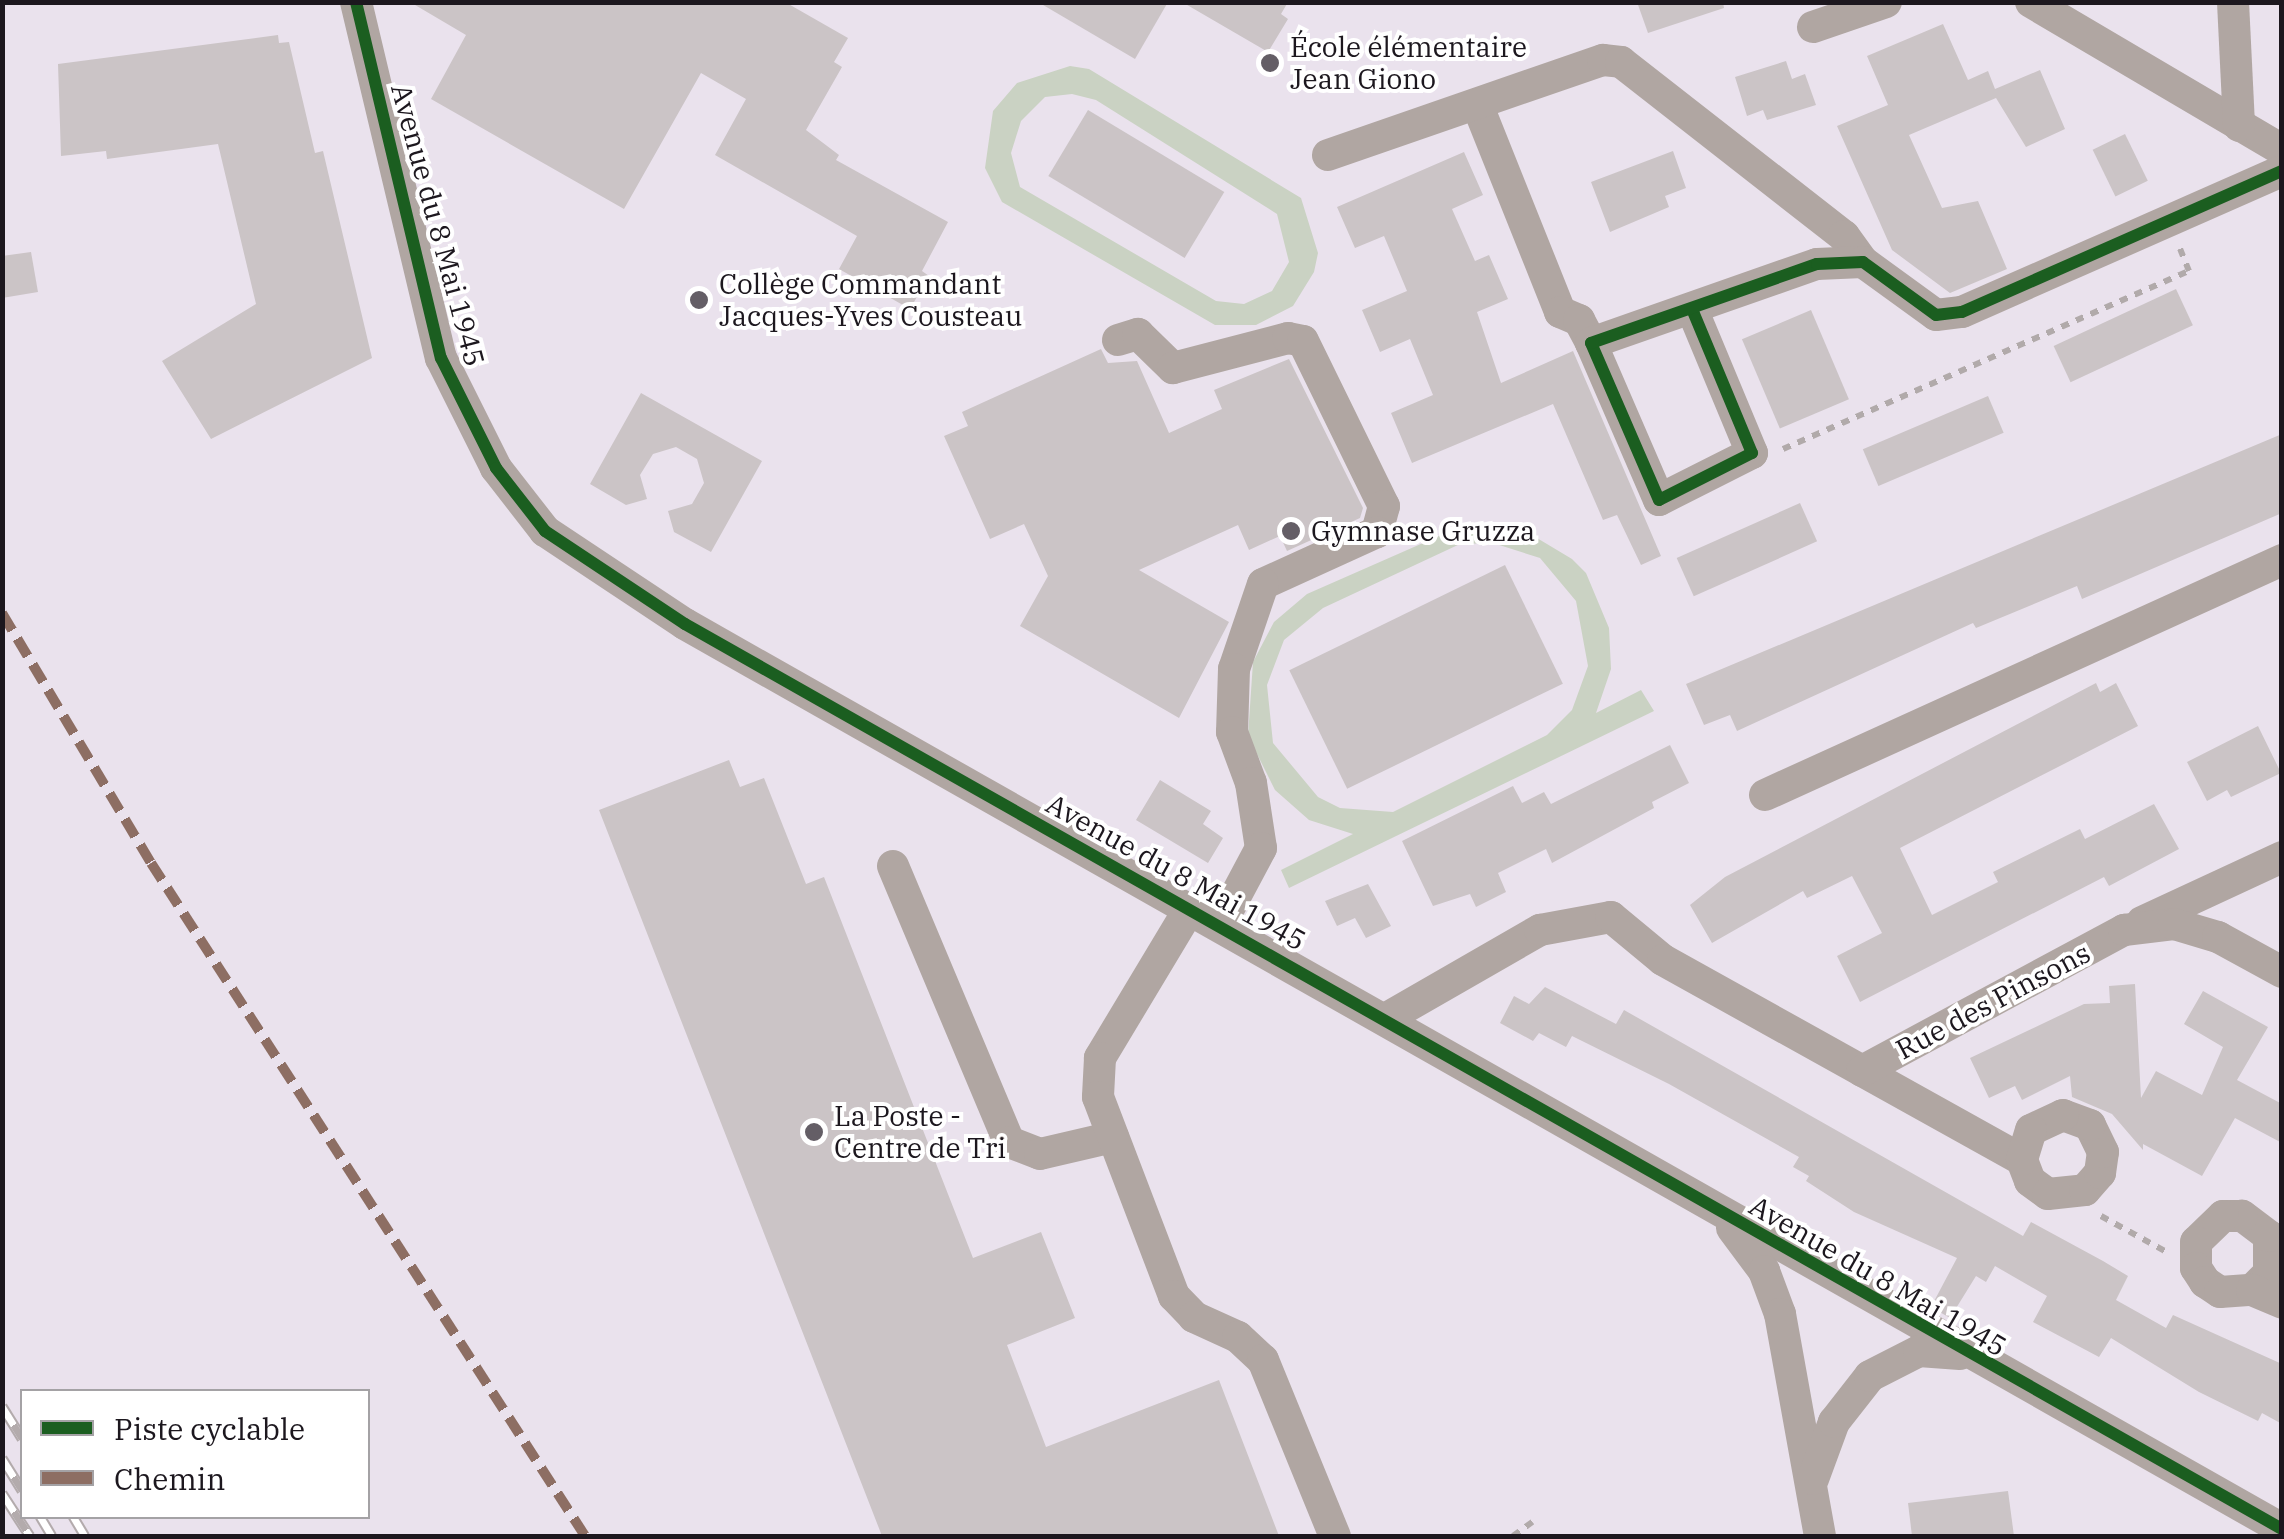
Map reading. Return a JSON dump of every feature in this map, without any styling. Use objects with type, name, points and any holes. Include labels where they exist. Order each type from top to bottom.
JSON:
[{"type":"street","name":"Avenue du 8 Mai 1945","points":[[356,2],[441,358],[496,468],[545,531],[686,624],[1190,908],[1964,1354],[2282,1529]]},
{"type":"street","points":[[1813,27],[1886,2]]},
{"type":"street","points":[[2031,2],[2282,150]]},
{"type":"street","points":[[2234,2],[2239,126]]},
{"type":"street","points":[[1328,155],[1602,60],[1622,62],[1656,83],[1844,236],[1863,262],[1936,315],[1962,312],[2282,171]]},
{"type":"street","points":[[1476,104],[1560,312],[1580,320],[1659,500],[1752,453],[1692,309]]},
{"type":"street","points":[[1590,343],[1817,264],[1863,262]]},
{"type":"street","points":[[1118,340],[1138,334],[1173,368],[1274,341],[1303,341],[1384,506],[1377,532],[1263,584],[1234,669],[1232,732],[1250,783],[1261,848],[1220,926]]},
{"type":"street","points":[[1766,795],[2282,560]]},
{"type":"street","name":"Rue des Pinsons","points":[[1862,1072],[2124,930],[2282,856]]},
{"type":"street","points":[[894,866],[1008,1142],[1040,1154],[1113,1137]]},
{"type":"street","points":[[1190,908],[1100,1058],[1098,1097],[1174,1296],[1194,1317],[1238,1337],[1264,1360],[1335,1536]]},
{"type":"street","points":[[1384,1019],[1540,930],[1611,917],[1663,960],[2022,1160],[2038,1189],[2065,1197],[2085,1190],[2100,1173],[2103,1152],[2090,1126],[2063,1114],[2046,1118],[2030,1130],[2022,1160]]},
{"type":"street","name":"Rue des Pinsons","points":[[2124,930],[2174,924],[2218,937],[2282,972]]},
{"type":"street","points":[[2223,1216],[2242,1216],[2258,1223],[2274,1252],[2267,1296],[2220,1292],[2196,1268],[2196,1242],[2205,1227],[2223,1216]]},
{"type":"street","points":[[1723,1217],[1764,1271],[1780,1314],[1813,1480],[1820,1536]]},
{"type":"street","points":[[1813,1480],[1834,1422],[1870,1376],[1919,1351],[1964,1354]]},
{"type":"path","points":[[1752,453],[1794,448],[2189,272],[2169,220]]},
{"type":"path","points":[[2065,1197],[2196,1268]]},
{"type":"path","points":[[1513,1536],[1532,1522]]},
{"type":"green space","points":[[1070,66],[1089,69],[1301,198],[1318,253],[1314,272],[1293,306],[1256,325],[1215,325],[1002,202],[985,168],[993,111],[1017,83]],"holes":[[[1072,94],[1096,100],[1277,214],[1289,262],[1272,291],[1244,304],[1216,301],[1020,187],[1011,153],[1021,121],[1045,97]]]},
{"type":"green space","points":[[1464,525],[1522,529],[1572,559],[1586,573],[1609,628],[1611,669],[1596,713],[1641,690],[1654,711],[1289,888],[1281,870],[1353,834],[1309,820],[1275,790],[1248,736],[1253,662],[1274,622],[1307,594]],"holes":[[[1493,543],[1540,558],[1576,601],[1588,666],[1572,710],[1547,735],[1393,812],[1340,808],[1318,797],[1273,743],[1267,685],[1284,640],[1323,608],[1460,544]]]},
{"type":"building","points":[[410,2],[785,2],[848,38],[834,62],[842,67],[806,130],[839,155],[836,160],[948,222],[922,271],[929,276],[910,309],[839,269],[857,236],[715,155],[746,99],[701,73],[624,209],[431,99],[466,35]]},
{"type":"building","points":[[1038,2],[1168,2],[1135,59]]},
{"type":"building","points":[[1182,2],[1288,2],[1281,14],[1288,19],[1268,52]]},
{"type":"building","points":[[1637,2],[1723,2],[1724,8],[1648,33]]},
{"type":"building","points":[[1943,24],[1968,80],[1988,71],[1995,89],[2040,70],[2065,129],[2026,147],[1996,98],[1909,135],[1942,208],[1978,201],[2007,269],[1950,293],[1892,250],[1837,126],[1888,105],[1867,56]]},
{"type":"building","points":[[278,35],[279,43],[289,42],[315,153],[323,151],[372,358],[211,439],[162,361],[256,304],[218,144],[107,159],[106,151],[61,156],[58,64]]},
{"type":"building","points":[[1786,61],[1792,79],[1805,74],[1816,105],[1767,120],[1763,110],[1747,116],[1735,77]]},
{"type":"building","points":[[1088,110],[1224,192],[1185,258],[1048,176]]},
{"type":"building","points":[[2125,134],[2148,181],[2115,197],[2093,150]]},
{"type":"building","points":[[1673,151],[1686,188],[1665,196],[1669,207],[1610,232],[1591,182]]},
{"type":"building","points":[[1464,152],[1483,195],[1452,209],[1475,261],[1489,255],[1508,299],[1477,312],[1501,383],[1573,351],[1661,556],[1641,565],[1617,515],[1603,520],[1553,404],[1412,463],[1391,413],[1433,395],[1410,339],[1380,352],[1362,310],[1407,291],[1384,236],[1355,248],[1337,207]]},
{"type":"building","points":[[31,252],[38,292],[2,298],[2,256]]},
{"type":"building","points":[[2176,289],[2193,325],[2071,382],[2054,346]]},
{"type":"building","points":[[1811,310],[1849,399],[1780,429],[1742,339]]},
{"type":"building","name":"Gymnase Gruzza","points":[[1101,349],[1108,363],[1137,361],[1169,433],[1222,409],[1214,390],[1289,359],[1363,508],[1360,518],[1287,551],[1280,536],[1249,550],[1238,525],[1139,570],[1229,622],[1179,718],[1020,626],[1048,576],[1024,524],[990,539],[944,436],[968,426],[962,412]]},
{"type":"building","points":[[641,393],[762,461],[711,552],[674,532],[668,511],[692,504],[704,483],[697,459],[676,447],[653,454],[640,475],[647,499],[626,505],[590,484]]},
{"type":"building","points":[[1988,396],[2004,433],[1878,486],[1863,449]]},
{"type":"building","points":[[2282,434],[2282,513],[2082,599],[2077,586],[1976,628],[1973,623],[1737,731],[1730,715],[1704,725],[1686,684]]},
{"type":"building","points":[[1800,503],[1817,541],[1694,596],[1677,558]]},
{"type":"building","points":[[1505,565],[1563,684],[1347,789],[1289,670]]},
{"type":"building","points":[[2096,683],[2100,692],[2116,683],[2138,726],[1900,848],[1932,915],[1998,882],[1993,872],[2080,829],[2085,839],[2154,804],[2179,849],[2109,886],[2104,877],[1860,1002],[1837,956],[1882,933],[1852,876],[1807,898],[1803,891],[1712,943],[1690,905],[1725,877]]},
{"type":"building","points":[[2258,726],[2281,773],[2231,797],[2227,790],[2207,801],[2187,762]]},
{"type":"building","points":[[1670,745],[1689,783],[1652,802],[1654,808],[1552,863],[1546,849],[1498,873],[1506,892],[1476,907],[1470,894],[1433,906],[1402,841],[1513,786],[1522,803],[1544,792],[1551,804]]},
{"type":"building","name":"La Poste - Centre de Tri","points":[[729,760],[740,787],[764,778],[806,884],[824,877],[973,1258],[1041,1232],[1075,1318],[1007,1345],[1046,1447],[1219,1380],[1279,1536],[882,1536],[599,810]]},
{"type":"building","points":[[1160,780],[1211,811],[1203,824],[1223,838],[1208,863],[1136,820]]},
{"type":"building","points":[[1368,884],[1391,926],[1366,938],[1355,918],[1337,926],[1325,901]]},
{"type":"building","points":[[2135,984],[2141,1098],[2156,1071],[2202,1095],[2223,1047],[2184,1024],[2203,991],[2268,1027],[2237,1080],[2282,1104],[2282,1143],[2235,1118],[2202,1176],[2143,1144],[2143,1150],[2112,1114],[2072,1097],[2070,1076],[2022,1100],[2015,1086],[1989,1098],[1970,1058],[2084,1004],[2110,1003],[2109,986]]},
{"type":"building","points":[[1545,987],[1616,1024],[1624,1010],[2023,1236],[2031,1222],[2103,1261],[2128,1276],[2116,1300],[2166,1328],[2173,1315],[2282,1364],[2282,1424],[2262,1413],[2258,1421],[2199,1392],[2111,1338],[2099,1357],[2033,1322],[2047,1296],[1995,1266],[1986,1282],[1976,1276],[1950,1318],[1931,1307],[1957,1258],[1854,1212],[1806,1181],[1809,1176],[1793,1167],[1799,1157],[1669,1084],[1572,1036],[1566,1047],[1539,1033],[1533,1041],[1500,1023],[1514,996],[1529,1004]]},
{"type":"building","points":[[2008,1491],[2014,1536],[1912,1536],[1908,1503]]},
{"type":"railway","points":[[2,1406],[20,1435]]},
{"type":"railway","points":[[2,1458],[20,1487]]},
{"type":"railway","points":[[2,1493],[30,1536]]},
{"type":"railway","points":[[42,1519],[52,1536]]},
{"type":"railway","points":[[75,1519],[85,1536]]},
{"type":"marked path","points":[[2,613],[151,863],[585,1536]]},
{"type":"cycle path","points":[[356,2],[441,358],[496,468],[545,531],[685,624],[2282,1529]]},
{"type":"cycle path","points":[[1692,309],[1752,453],[1659,500],[1591,343],[1817,264],[1863,262],[1936,315],[1962,312],[2282,171]]},
{"type":"place","name":"École élémentaire Jean Giono","points":[[1270,63]]},
{"type":"place","name":"Collège Commandant Jacques-Yves Cousteau","points":[[699,300]]},
{"type":"place","name":"Gymnase Gruzza","points":[[1291,531]]},
{"type":"place","name":"La Poste - Centre de Tri","points":[[814,1132]]}]
